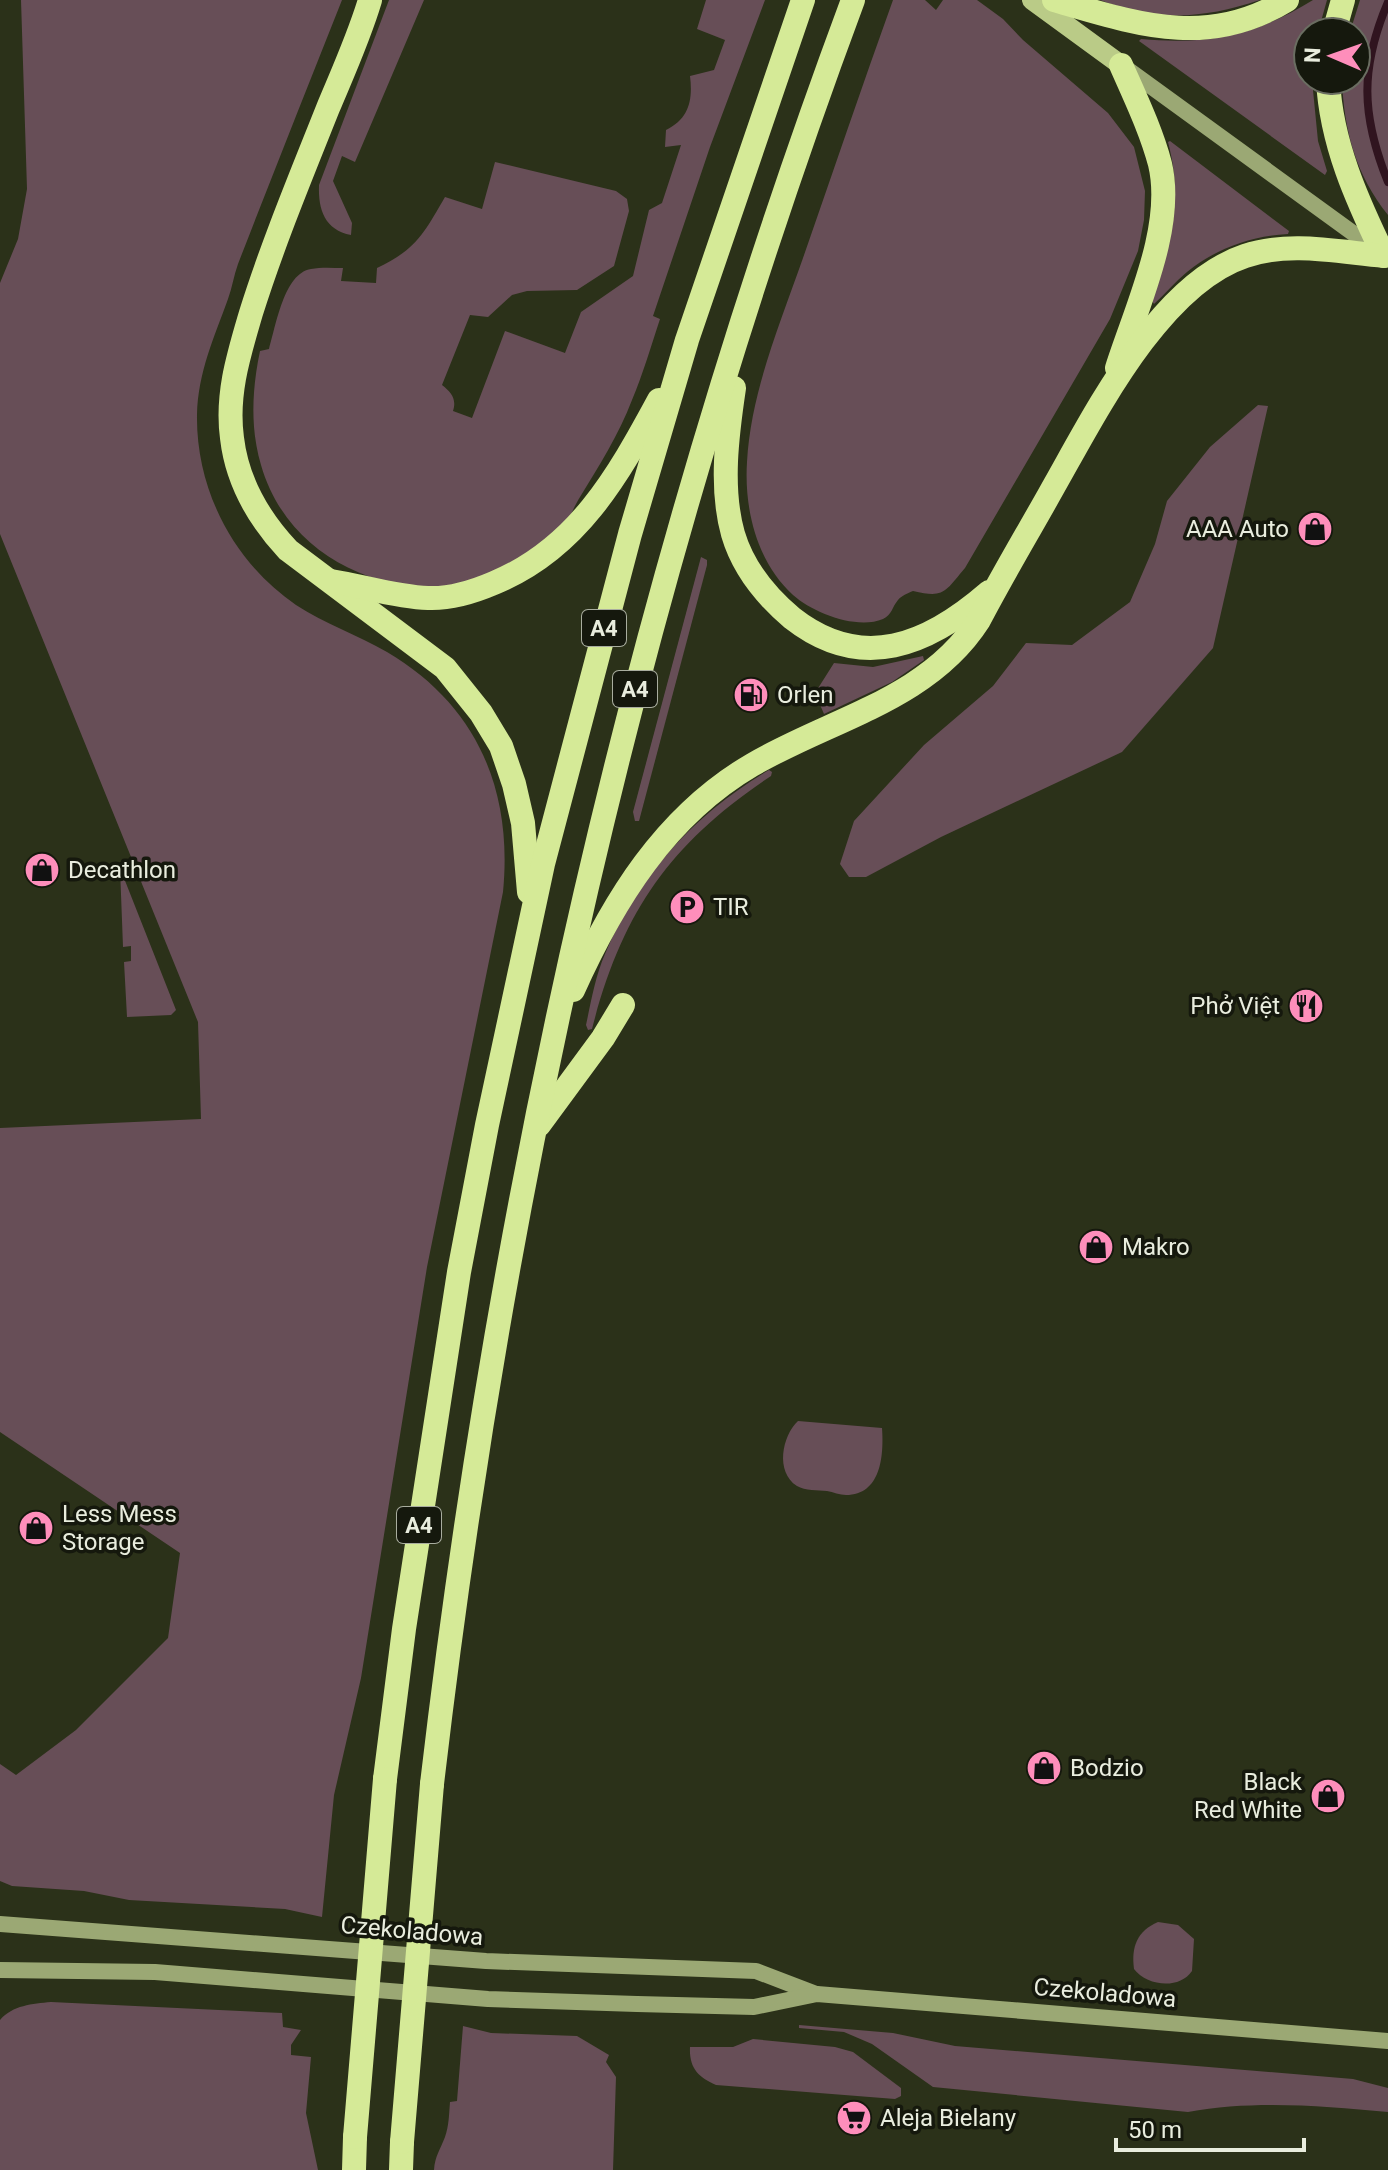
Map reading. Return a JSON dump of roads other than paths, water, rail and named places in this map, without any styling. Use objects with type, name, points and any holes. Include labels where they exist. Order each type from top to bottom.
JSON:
[{"type":"highway","name":"А4","points":[[531,919],[584,703],[687,340],[803,0]]},
{"type":"highway","name":"A4","points":[[401,2170],[432,1784],[451,1621],[476,1449],[545,1069],[578,916],[643,659],[709,427],[787,185],[853,0]]},
{"type":"highway","points":[[1054,0],[1142,25],[1183,30],[1249,19],[1287,0]]},
{"type":"highway","points":[[369,7],[275,241],[239,353],[230,401],[232,440],[253,504],[270,531],[306,567],[331,581],[445,668],[481,713],[501,746],[514,784],[523,823],[531,919]]},
{"type":"highway","points":[[1111,387],[1156,245],[1163,199],[1159,163],[1143,115],[1121,65]]},
{"type":"highway","points":[[1330,96],[1341,153],[1366,218],[1386,257]]},
{"type":"highway","points":[[545,1069],[560,1023],[591,950],[634,876],[663,838],[693,809],[744,770],[792,743],[880,705],[941,664],[974,628],[1111,387],[1164,314],[1181,296],[1197,281],[1227,262],[1263,250],[1285,248],[1386,257]]},
{"type":"highway","points":[[746,314],[729,421],[726,464],[729,515],[746,564],[778,607],[820,638],[849,646],[883,648],[909,643],[967,612],[1004,576]]},
{"type":"highway","points":[[331,581],[429,598],[474,591],[520,573],[565,538],[598,504],[649,419],[687,340]]},
{"type":"highway","name":"A4","points":[[354,2170],[385,1779],[404,1629],[459,1272],[531,919]]},
{"type":"highway","points":[[532,1137],[623,1005]]},
{"type":"main road","points":[[1032,0],[1121,65]]},
{"type":"street","points":[[1121,65],[1386,257]]},
{"type":"street","name":"Czekoladowa","points":[[0,1924],[486,1961],[756,1971],[817,1994],[1388,2041]]},
{"type":"street","name":"Czekoladowa","points":[[0,1970],[155,1972],[488,1999],[637,2004],[754,2007],[817,1994]]},
{"type":"waterway","points":[[1388,2],[1372,49],[1367,92],[1373,135],[1388,182]]},
{"type":"place","name":"AAA Auto","points":[[1315,529]]},
{"type":"place","name":"Orlen","points":[[751,695]]},
{"type":"place","name":"Decathlon","points":[[42,870]]},
{"type":"place","name":"TIR","points":[[687,907]]},
{"type":"place","name":"Phở Việt","points":[[1306,1006]]},
{"type":"place","name":"Makro","points":[[1096,1247]]},
{"type":"place","name":"Less Mess Storage","points":[[36,1528]]},
{"type":"place","name":"Bodzio","points":[[1044,1768]]},
{"type":"place","name":"Black Red White","points":[[1328,1796]]},
{"type":"place","name":"Aleja Bielany","points":[[854,2118]]}]
